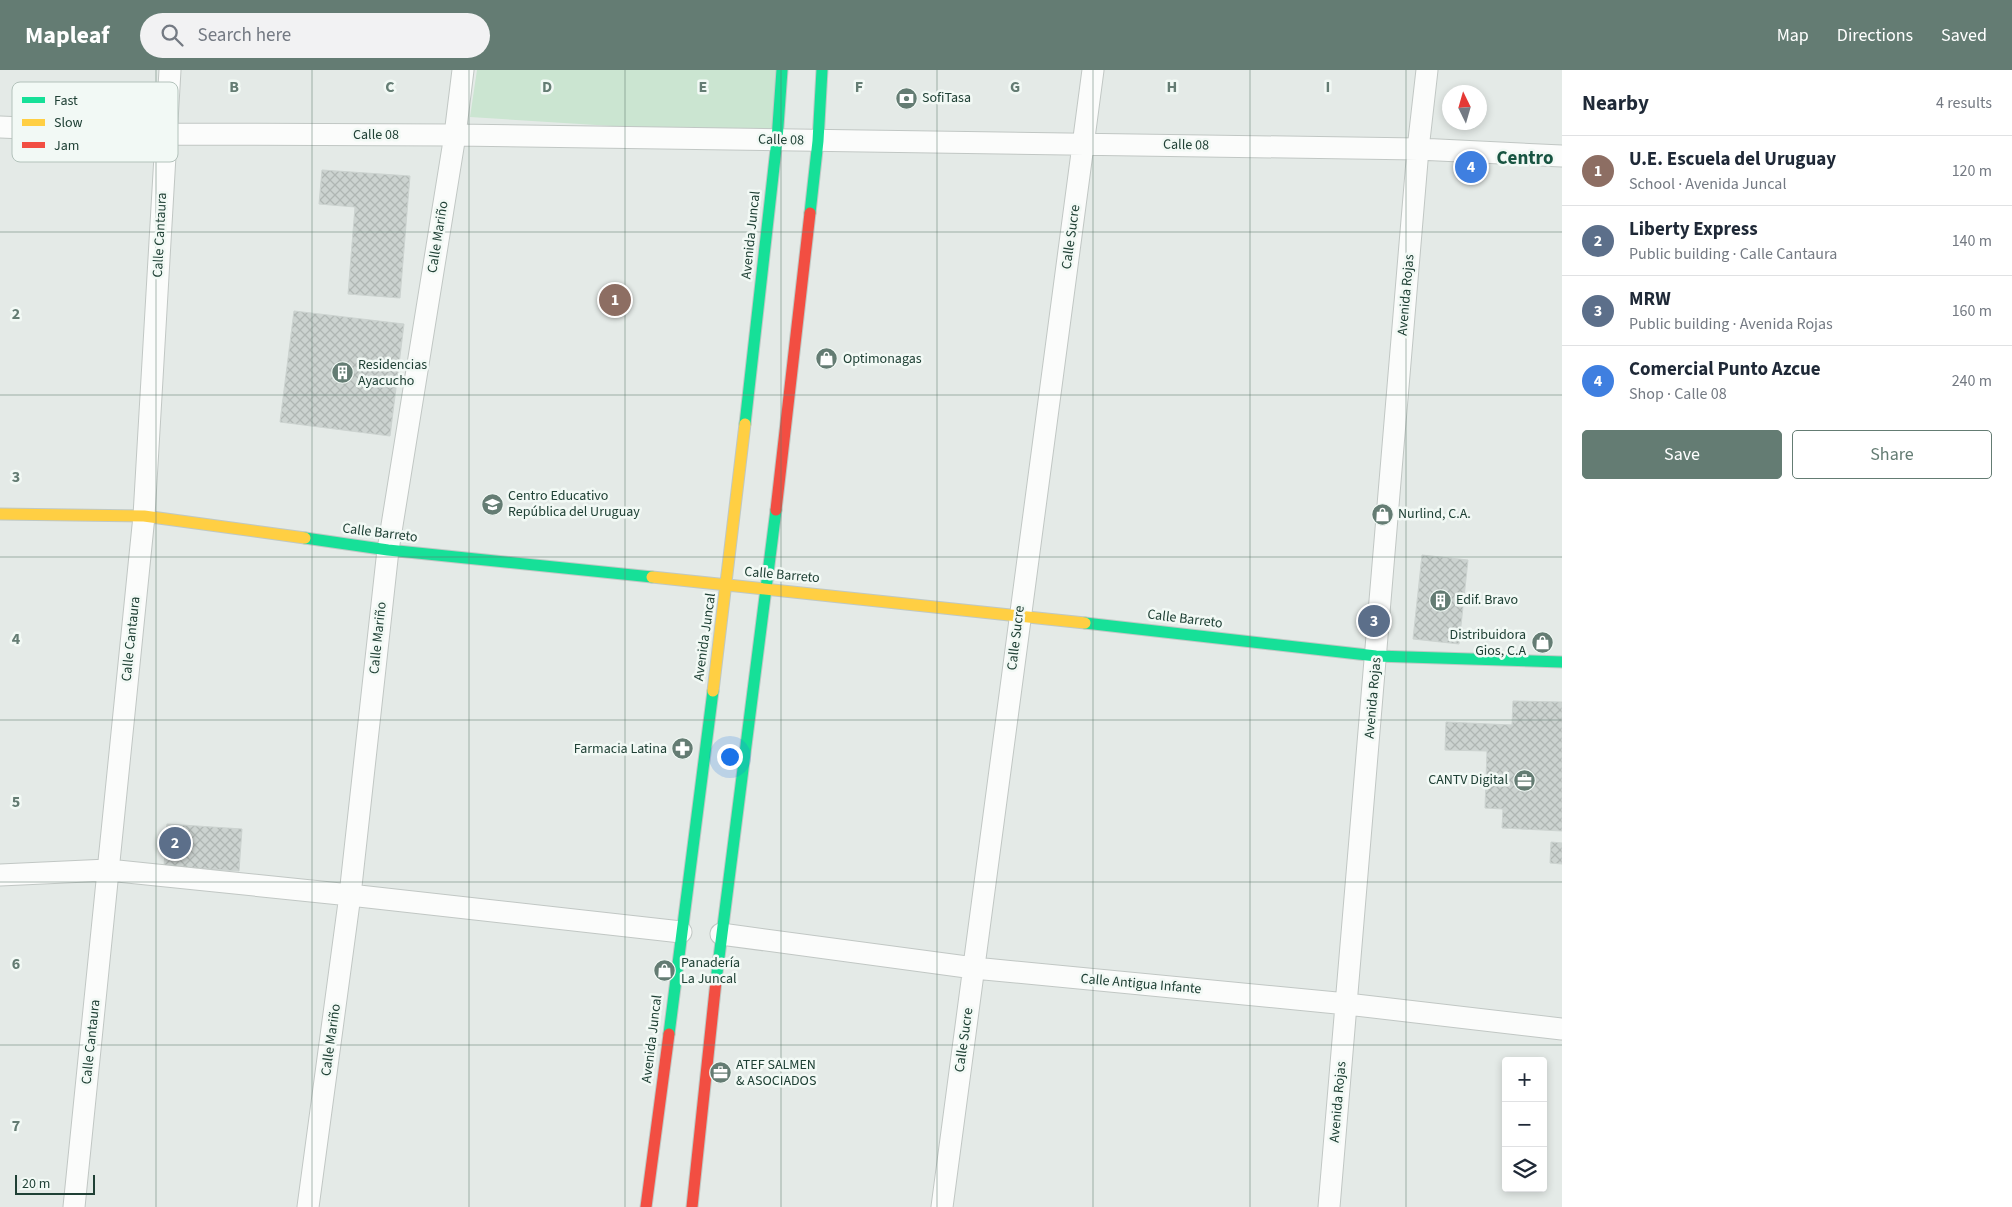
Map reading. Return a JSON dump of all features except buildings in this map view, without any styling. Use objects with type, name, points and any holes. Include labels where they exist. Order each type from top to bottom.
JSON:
[{"type":"street","name":"Calle Mariño","points":[[308,1207],[350,894],[388,550],[455,135],[463,70]]},
{"type":"street","name":"Avenida Juncal","points":[[646,1207],[727,586],[782,70]]},
{"type":"street","points":[[692,1207],[721,934],[767,588],[818,141],[822,70]]},
{"type":"street","name":"Calle Sucre","points":[[942,1207],[1019,615],[1093,70]]},
{"type":"street","name":"Avenida Rojas","points":[[1329,1207],[1418,149],[1427,70]]},
{"type":"street","name":"Calle 08","points":[[178,134],[455,135],[1084,143],[1418,149],[1562,156]]},
{"type":"street","name":"Calle Cantaura","points":[[74,1207],[144,516],[164,162]]},
{"type":"street","name":"Calle Barreto","points":[[0,514],[144,516],[388,550],[1019,615],[1376,656],[1562,662]]},
{"type":"street","points":[[0,875],[108,870],[350,894],[682,932]]},
{"type":"street","name":"Calle Antigua Infante","points":[[721,934],[974,968],[1347,1004],[1562,1029]]},
{"type":"green space","points":[[477,70],[778,70],[773,136],[470,117]]},
{"type":"traffic: fast","points":[[745,424],[777,140],[782,70]]},
{"type":"traffic: fast","points":[[810,213],[818,141],[822,70]]},
{"type":"traffic: fast","points":[[716,981],[776,510]]},
{"type":"traffic: fast","points":[[305,538],[388,550],[652,577]]},
{"type":"traffic: fast","points":[[1085,623],[1376,656],[1562,662]]},
{"type":"traffic: fast","points":[[669,1034],[713,691]]},
{"type":"traffic: slow","points":[[713,691],[745,424]]},
{"type":"traffic: slow","points":[[0,514],[144,516],[305,538]]},
{"type":"traffic: slow","points":[[652,577],[1085,623]]},
{"type":"traffic: jam","points":[[776,510],[810,213]]},
{"type":"traffic: jam","points":[[692,1207],[716,981]]},
{"type":"traffic: jam","points":[[646,1207],[669,1034]]},
{"type":"place","name":"SofiTasa","points":[[906,98]]},
{"type":"place","name":"Comercial Punto Azcue","points":[[1471,167]]},
{"type":"place","name":"U.E. Escuela del Uruguay","points":[[615,300]]},
{"type":"place","name":"Optimonagas","points":[[827,359]]},
{"type":"place","name":"Residencias Ayacucho","points":[[342,373]]},
{"type":"place","name":"Centro Educativo República del Uruguay","points":[[492,504]]},
{"type":"place","name":"Nurlind, C.A.","points":[[1382,514]]},
{"type":"place","name":"Edif. Bravo","points":[[1440,600]]},
{"type":"place","name":"MRW","points":[[1374,621]]},
{"type":"place","name":"Distribuidora Gios, C.A","points":[[1542,643]]},
{"type":"place","name":"Farmacia Latina","points":[[683,749]]},
{"type":"place","name":"CANTV Digital","points":[[1524,780]]},
{"type":"place","name":"Liberty Express","points":[[175,843]]},
{"type":"place","name":"Panadería La Juncal","points":[[665,971]]},
{"type":"place","name":"ATEF SALMEN & ASOCIADOS","points":[[720,1073]]},
{"type":"district","name":"Centro","points":[[1525,158]]}]
